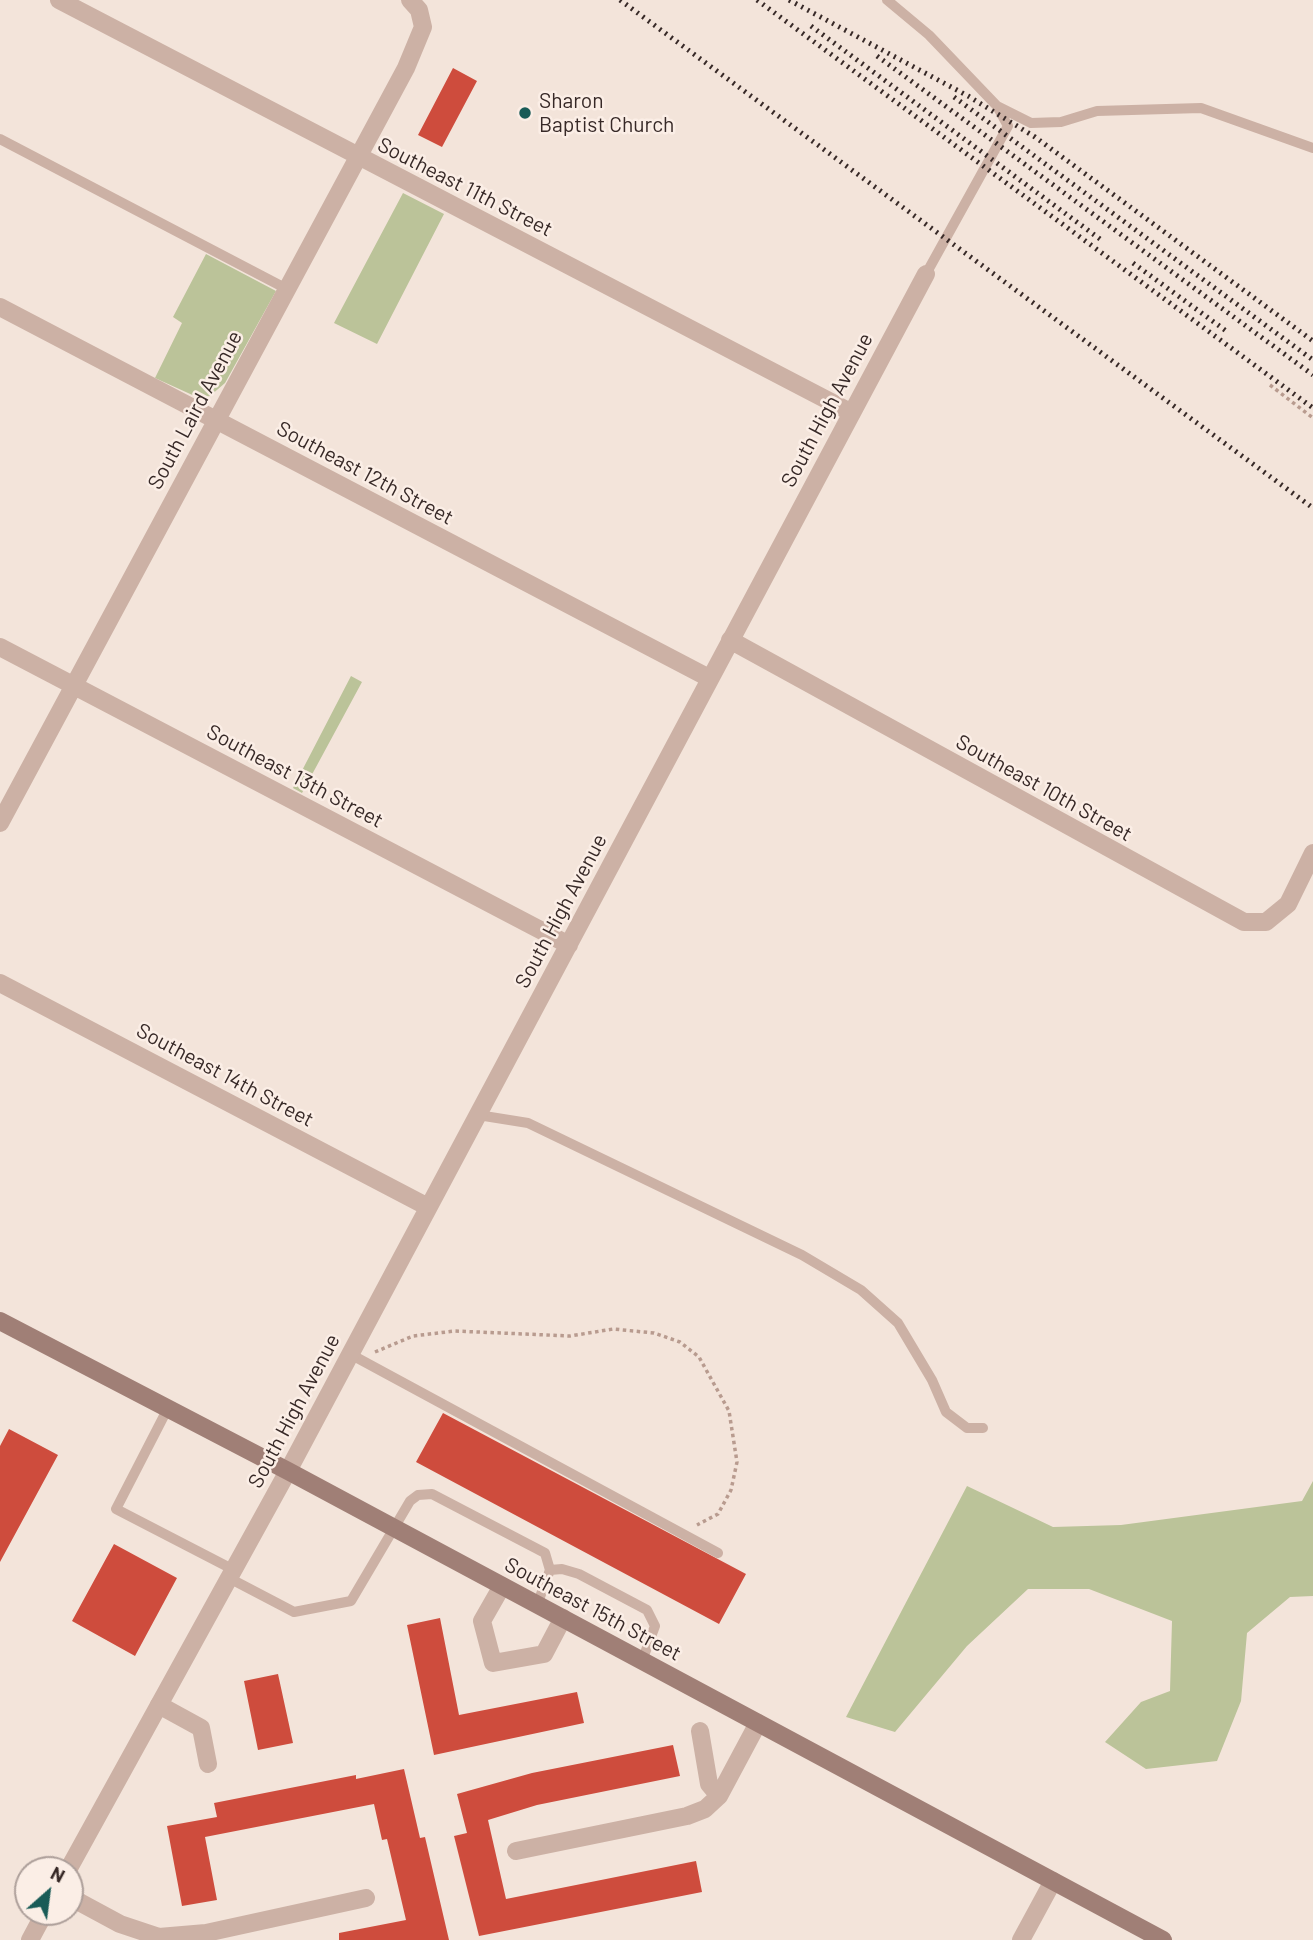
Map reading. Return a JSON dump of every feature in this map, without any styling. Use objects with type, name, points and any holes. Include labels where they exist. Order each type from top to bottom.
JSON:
[{"type":"main road","name":"Southeast 15th Street","points":[[0,1321],[288,1471],[1163,1940]]},
{"type":"street","name":"Southeast 11th Street","points":[[59,0],[852,414]]},
{"type":"street","name":"South Laird Avenue","points":[[0,823],[418,43],[422,16],[410,0]]},
{"type":"street","name":"South High Avenue","points":[[76,1856],[288,1471],[356,1358],[428,1208],[926,274]]},
{"type":"street","name":"Southeast 12th Street","points":[[0,307],[709,678]]},
{"type":"street","name":"Southeast 10th Street","points":[[730,640],[1244,922],[1266,922],[1288,904],[1313,853]]},
{"type":"street","name":"Southeast 13th Street","points":[[0,647],[569,945]]},
{"type":"street","name":"Southeast 14th Street","points":[[0,983],[428,1208]]},
{"type":"street","points":[[502,1586],[482,1621],[493,1663],[544,1654],[563,1618]]},
{"type":"street","points":[[159,1705],[201,1728],[208,1764]]},
{"type":"street","points":[[516,1852],[687,1816],[705,1809],[719,1796],[758,1723]]},
{"type":"street","points":[[700,1731],[709,1784],[719,1796]]},
{"type":"street","points":[[1021,1940],[1052,1881]]},
{"type":"street","points":[[84,1904],[120,1924],[159,1937],[206,1933],[366,1898]]},
{"type":"lane","points":[[887,0],[929,35],[997,106],[1031,123],[1061,122],[1097,111],[1201,108],[1313,148]]},
{"type":"lane","name":"South High Avenue","points":[[926,274],[1008,126],[997,106]]},
{"type":"lane","points":[[0,139],[285,288]]},
{"type":"lane","points":[[478,1115],[528,1123],[583,1148],[802,1255],[860,1290],[898,1322],[932,1380],[946,1412],[967,1428],[983,1428]]},
{"type":"lane","points":[[356,1358],[718,1553]]},
{"type":"lane","points":[[167,1408],[116,1508],[294,1612],[351,1601],[410,1500],[418,1495],[432,1494],[545,1553],[550,1570],[537,1605]]},
{"type":"lane","points":[[550,1570],[562,1569],[579,1574],[647,1610],[653,1617],[655,1626],[642,1661]]},
{"type":"path","points":[[1270,385],[1313,418]]},
{"type":"path","points":[[356,1358],[413,1336],[455,1331],[570,1336],[613,1329],[654,1334],[680,1342],[698,1357],[729,1411],[737,1462],[731,1490],[718,1514],[693,1527]]},
{"type":"green space","points":[[403,193],[444,214],[377,344],[334,323]]},
{"type":"green space","points":[[206,254],[276,291],[225,383],[210,396],[199,398],[155,378],[182,323],[173,317]]},
{"type":"green space","points":[[351,676],[362,682],[302,793],[293,788]]},
{"type":"green space","points":[[1313,1481],[1313,1596],[1290,1597],[1247,1633],[1241,1701],[1217,1761],[1146,1769],[1105,1742],[1141,1702],[1170,1691],[1172,1621],[1089,1589],[1028,1589],[967,1646],[895,1732],[846,1717],[967,1486],[1053,1527],[1121,1525],[1302,1501]]},
{"type":"building","points":[[453,68],[477,81],[442,147],[418,135]]},
{"type":"building","points":[[443,1413],[746,1574],[719,1624],[416,1462]]},
{"type":"building","points":[[9,1429],[58,1455],[0,1562],[0,1446]]},
{"type":"building","points":[[114,1544],[177,1578],[135,1656],[72,1621]]},
{"type":"building","points":[[440,1618],[459,1715],[577,1692],[584,1723],[434,1755],[407,1625]]},
{"type":"building","points":[[278,1674],[293,1743],[258,1750],[244,1681]]},
{"type":"building","points":[[673,1745],[680,1776],[537,1805],[488,1820],[506,1899],[696,1861],[702,1892],[479,1936],[454,1836],[467,1833],[457,1794],[532,1773]]},
{"type":"building","points":[[404,1769],[420,1838],[425,1837],[449,1940],[339,1940],[339,1933],[406,1920],[387,1839],[382,1840],[374,1804],[205,1837],[217,1900],[182,1906],[167,1826],[217,1817],[214,1803],[356,1775],[356,1779]]},
{"type":"railway","points":[[620,0],[1313,508]]},
{"type":"railway","points":[[757,0],[1313,408]]},
{"type":"railway","points":[[789,0],[968,96],[1035,137],[1313,341]]},
{"type":"railway","points":[[811,26],[1104,242]]},
{"type":"railway","points":[[877,56],[1313,375]]},
{"type":"railway","points":[[954,97],[1313,360]]},
{"type":"railway","points":[[1133,263],[1229,333]]},
{"type":"place","name":"Sharon Baptist Church","points":[[525,113]]}]
